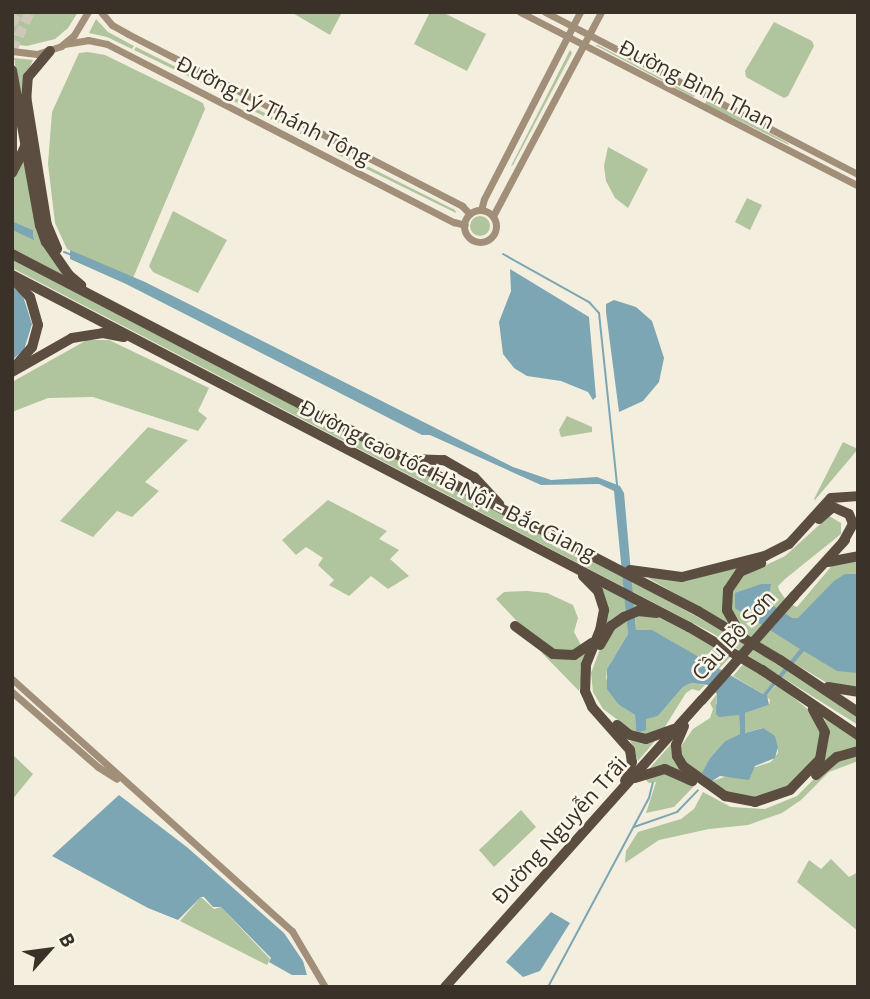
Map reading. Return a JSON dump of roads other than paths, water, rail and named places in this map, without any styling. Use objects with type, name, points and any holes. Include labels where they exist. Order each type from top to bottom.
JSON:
[{"type":"highway","points":[[12,173],[26,142],[26,82],[32,69],[50,51]]},
{"type":"highway","points":[[12,70],[40,225],[46,242],[69,275],[82,286],[157,330]]},
{"type":"highway","points":[[26,96],[47,225],[69,275]]},
{"type":"highway","points":[[12,110],[12,163]]},
{"type":"highway","name":"Đường cao tốc Hà Nội - Bắc Giang","points":[[12,254],[698,611],[780,660],[858,712]]},
{"type":"highway","points":[[12,277],[30,297],[38,325],[31,350],[12,366]]},
{"type":"highway","name":"Đường cao tốc Hà Nội - Bắc Giang","points":[[12,277],[480,517],[732,652],[858,735]]},
{"type":"highway","points":[[12,372],[67,340],[110,334],[123,337],[263,406]]},
{"type":"highway","points":[[408,459],[444,460],[474,477],[504,509]]},
{"type":"highway","points":[[538,527],[561,535],[629,570],[665,577],[682,576],[770,554],[794,540],[831,498],[858,496]]},
{"type":"highway","points":[[753,644],[736,629],[727,610],[726,598],[733,580],[751,566],[792,548],[833,508],[847,512],[853,521],[843,542]]},
{"type":"highway","points":[[480,517],[497,531],[591,582],[604,606],[603,623],[586,665],[585,691],[592,707],[630,750],[631,767],[619,793]]},
{"type":"highway","points":[[821,565],[858,526]]},
{"type":"highway","points":[[821,565],[840,557],[858,556]]},
{"type":"highway","name":"Cầu Bồ Sơn","points":[[702,700],[821,565]]},
{"type":"highway","points":[[679,726],[656,738],[639,738],[622,730],[596,703],[589,686],[590,670],[611,626],[633,612],[655,613],[732,652]]},
{"type":"highway","points":[[515,626],[554,654],[578,653],[597,638]]},
{"type":"highway","points":[[780,660],[836,690],[858,692]]},
{"type":"highway","points":[[689,715],[678,740],[677,756],[687,770],[712,789],[731,798],[750,802],[774,798],[790,790],[820,759],[826,742],[825,729],[814,710],[762,670]]},
{"type":"highway","name":"Đường Nguyễn Trãi","points":[[445,987],[702,700]]},
{"type":"highway","points":[[631,779],[657,769],[669,769],[720,800],[760,806],[793,796],[828,762],[858,751]]},
{"type":"main road","points":[[12,51],[23,54],[50,51],[64,44],[80,28],[89,12]]},
{"type":"main road","name":"Đường Lý Thánh Tông","points":[[101,12],[112,25],[128,34],[462,206],[470,214]]},
{"type":"main road","name":"Đường Bình Than","points":[[520,12],[858,186]]},
{"type":"main road","name":"Đường Bình Than","points":[[545,12],[858,174]]},
{"type":"main road","points":[[580,12],[481,210],[470,214],[465,225],[470,237],[485,241],[496,230],[493,216],[601,12]]},
{"type":"main road","name":"Đường Lý Thánh Tông","points":[[64,44],[88,40],[107,44],[454,222],[465,225]]},
{"type":"main road","points":[[697,104],[702,94]]},
{"type":"main road","points":[[481,210],[493,216]]},
{"type":"main road","points":[[12,679],[292,931],[325,987]]},
{"type":"main road","points":[[12,692],[98,767],[130,787]]},
{"type":"main road","points":[[46,722],[52,715]]},
{"type":"water","points":[[12,221],[33,230],[34,240],[12,230]]},
{"type":"water","points":[[70,250],[145,282],[513,467],[551,480],[597,477],[620,486],[624,493],[636,630],[652,630],[763,694],[800,649],[735,608],[735,593],[761,584],[771,584],[768,598],[771,604],[792,618],[798,618],[834,581],[845,574],[857,574],[858,673],[837,671],[804,651],[767,695],[769,705],[745,713],[745,733],[763,728],[775,736],[778,747],[775,758],[755,766],[749,780],[720,776],[712,781],[702,773],[710,758],[725,741],[740,734],[739,715],[719,717],[716,714],[717,694],[708,685],[691,683],[683,687],[658,716],[646,719],[646,730],[639,732],[636,731],[635,715],[619,705],[607,689],[607,669],[628,634],[614,491],[599,484],[541,485],[430,435],[422,435],[126,284],[70,259]]},
{"type":"water","points":[[510,269],[589,317],[596,397],[593,400],[588,392],[561,381],[527,376],[514,368],[503,354],[499,322],[511,291]]},
{"type":"water","points":[[12,286],[23,296],[32,324],[24,350],[12,360]]},
{"type":"water","points":[[614,300],[636,307],[652,321],[664,358],[659,382],[643,401],[619,412],[606,312],[606,304]]},
{"type":"water","points":[[119,795],[188,848],[284,933],[303,961],[307,975],[292,975],[269,962],[271,958],[221,907],[213,907],[204,897],[178,920],[148,908],[52,856]]},
{"type":"water","points":[[551,912],[570,923],[540,971],[523,977],[506,962]]},
{"type":"waterway","points":[[64,252],[72,255]]},
{"type":"waterway","points":[[503,254],[589,302],[599,313],[617,485]]},
{"type":"waterway","points":[[548,987],[649,798],[653,782]]},
{"type":"waterway","points":[[634,827],[677,812],[698,790]]},
{"type":"tunnel","points":[[12,24],[18,12]]},
{"type":"tunnel","points":[[12,50],[30,12]]}]
